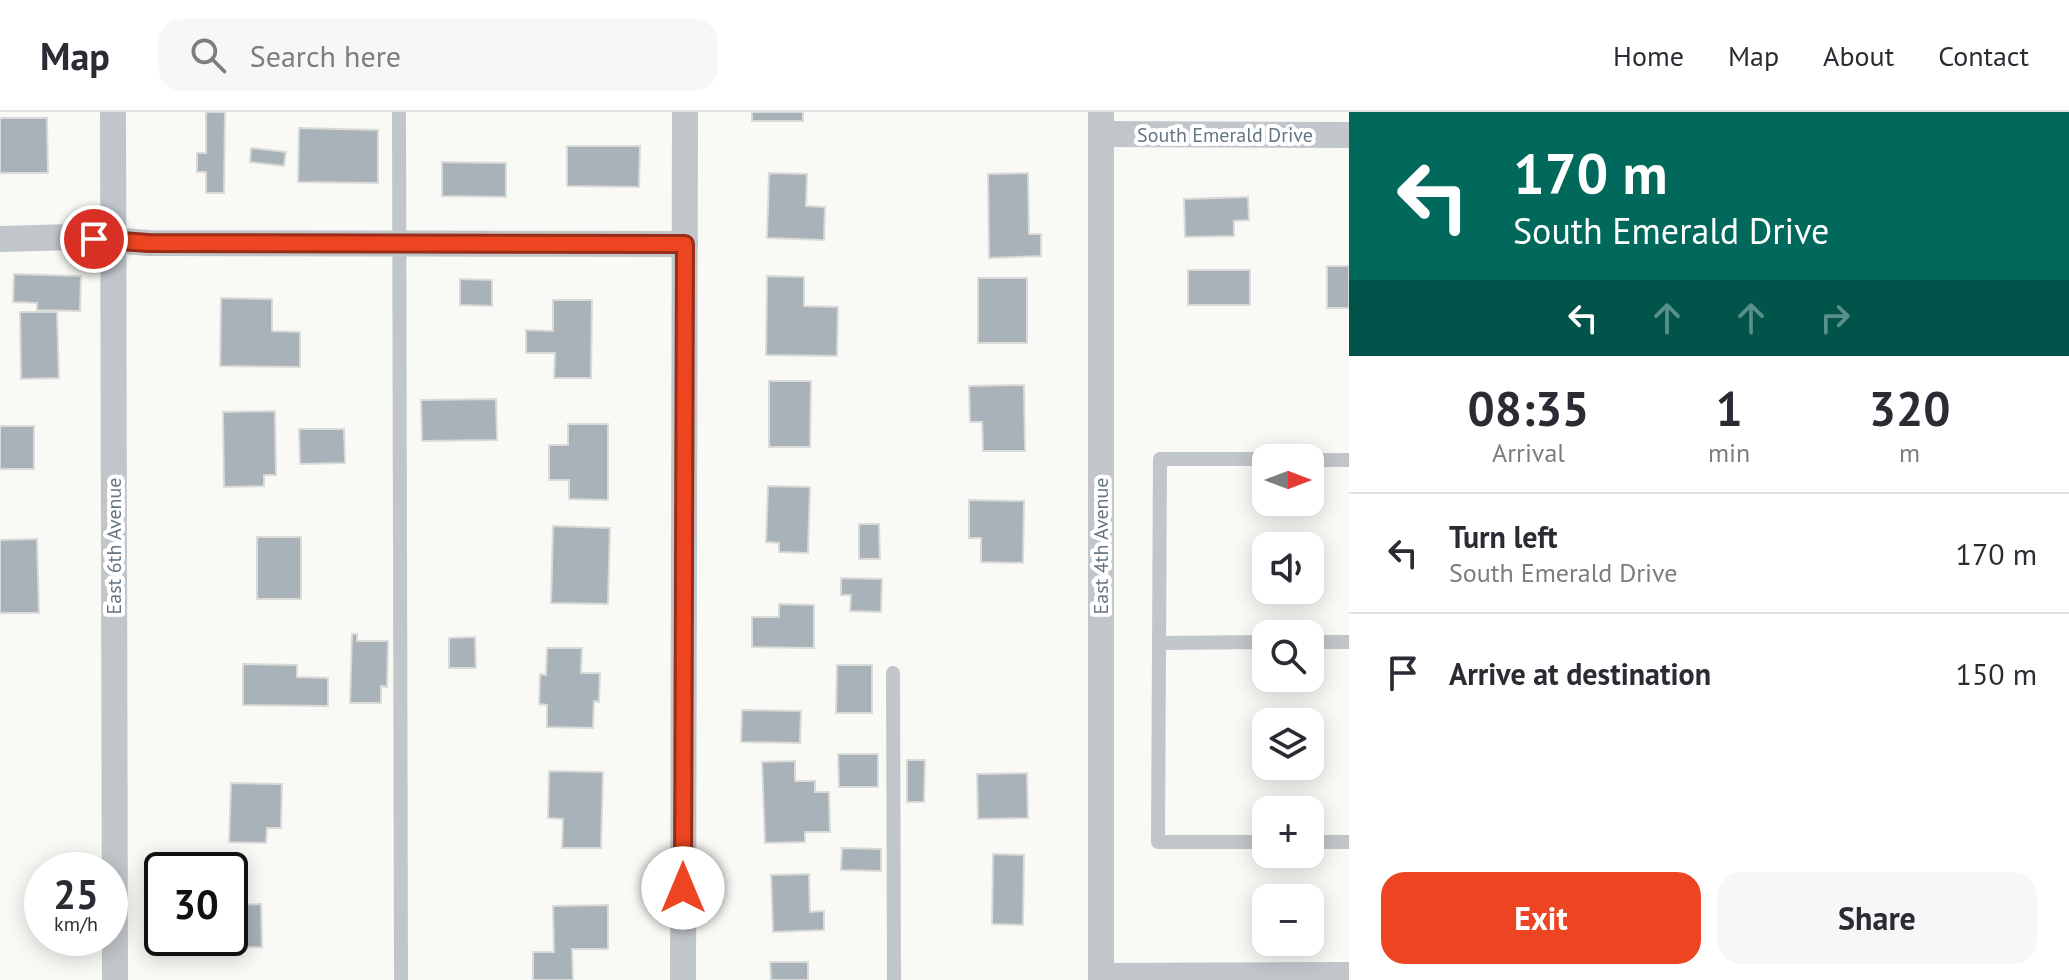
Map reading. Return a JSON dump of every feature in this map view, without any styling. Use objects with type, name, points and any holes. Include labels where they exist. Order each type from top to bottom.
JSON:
[{"type":"street","name":"East 6th Avenue","points":[[113,112],[115,980]]},
{"type":"street","points":[[683,980],[685,112]]},
{"type":"street","name":"South Emerald Drive","points":[[1101,123],[1349,135]]},
{"type":"street","name":"East 4th Avenue","points":[[1101,123],[1101,978]]},
{"type":"street","points":[[0,239],[75,237],[148,243],[685,244]]},
{"type":"street","points":[[1101,978],[1349,975]]},
{"type":"lane","points":[[399,112],[401,980]]},
{"type":"lane","points":[[1252,459],[1160,459],[1158,842],[1252,842]]},
{"type":"lane","points":[[1324,460],[1349,460]]},
{"type":"lane","points":[[1159,643],[1252,642]]},
{"type":"lane","points":[[1324,642],[1349,642]]},
{"type":"lane","points":[[893,673],[894,980]]},
{"type":"lane","points":[[1324,842],[1349,842]]},
{"type":"building","points":[[206,112],[225,112],[224,193],[206,193],[206,172],[197,172],[197,153],[206,153]]},
{"type":"building","points":[[752,112],[803,112],[803,121],[752,121]]},
{"type":"building","points":[[0,118],[47,118],[48,173],[0,173]]},
{"type":"building","points":[[299,128],[378,130],[378,183],[298,182]]},
{"type":"building","points":[[567,146],[640,146],[639,187],[567,186]]},
{"type":"building","points":[[251,148],[286,152],[284,166],[250,162]]},
{"type":"building","points":[[442,162],[506,163],[506,197],[442,196]]},
{"type":"building","points":[[769,173],[807,174],[806,206],[825,207],[824,240],[767,238]]},
{"type":"building","points":[[1028,173],[1029,234],[1041,234],[1041,256],[989,258],[988,174]]},
{"type":"building","points":[[1248,197],[1249,220],[1234,221],[1234,236],[1185,237],[1184,199]]},
{"type":"building","points":[[1327,266],[1349,266],[1349,308],[1327,308]]},
{"type":"building","points":[[1188,270],[1250,270],[1250,305],[1188,305]]},
{"type":"building","points":[[14,274],[81,276],[80,311],[37,310],[37,303],[13,302]]},
{"type":"building","points":[[767,276],[804,277],[804,306],[838,307],[837,356],[766,355]]},
{"type":"building","points":[[978,278],[1027,278],[1027,343],[978,343]]},
{"type":"building","points":[[460,279],[492,280],[492,306],[460,305]]},
{"type":"building","points":[[221,298],[272,299],[272,331],[300,332],[300,367],[220,366]]},
{"type":"building","points":[[553,300],[592,300],[591,378],[554,378],[555,353],[526,353],[526,330],[553,331]]},
{"type":"building","points":[[20,312],[57,312],[59,378],[21,379]]},
{"type":"building","points":[[769,381],[811,381],[810,447],[769,447]]},
{"type":"building","points":[[1024,385],[1025,451],[983,451],[982,422],[970,422],[969,386]]},
{"type":"building","points":[[496,399],[497,440],[422,441],[421,400]]},
{"type":"building","points":[[275,411],[276,475],[264,475],[264,486],[224,487],[223,412]]},
{"type":"building","points":[[568,424],[608,424],[608,500],[569,499],[569,480],[549,480],[549,445],[568,445]]},
{"type":"building","points":[[0,426],[34,426],[34,469],[0,469]]},
{"type":"building","points":[[299,429],[344,429],[345,463],[300,464]]},
{"type":"building","points":[[768,486],[810,487],[808,553],[779,552],[779,543],[766,542]]},
{"type":"building","points":[[969,500],[1024,501],[1023,563],[981,562],[981,538],[969,538]]},
{"type":"building","points":[[859,524],[879,524],[880,559],[859,559]]},
{"type":"building","points":[[553,526],[610,528],[608,604],[551,603]]},
{"type":"building","points":[[257,537],[301,537],[301,599],[257,599]]},
{"type":"building","points":[[37,539],[39,613],[0,613],[0,540]]},
{"type":"building","points":[[841,578],[882,579],[881,612],[850,611],[851,595],[841,595]]},
{"type":"building","points":[[779,604],[814,605],[814,648],[752,647],[752,617],[779,617]]},
{"type":"building","points":[[352,634],[357,634],[357,641],[388,641],[387,687],[381,686],[381,703],[350,703]]},
{"type":"building","points":[[475,637],[476,668],[449,668],[449,638]]},
{"type":"building","points":[[547,648],[582,648],[581,673],[600,673],[599,702],[594,701],[593,728],[547,727],[547,705],[539,704],[540,674],[546,675]]},
{"type":"building","points":[[243,664],[297,665],[297,677],[328,678],[328,706],[243,705]]},
{"type":"building","points":[[837,665],[872,665],[872,713],[836,713]]},
{"type":"building","points":[[742,710],[801,711],[800,743],[741,742]]},
{"type":"building","points":[[838,754],[878,754],[878,787],[839,787]]},
{"type":"building","points":[[907,760],[925,760],[924,802],[907,802]]},
{"type":"building","points":[[795,761],[795,781],[815,781],[815,792],[829,792],[830,832],[805,832],[805,842],[765,843],[762,762]]},
{"type":"building","points":[[549,771],[603,772],[601,848],[562,848],[563,819],[548,818]]},
{"type":"building","points":[[1027,773],[1028,818],[978,819],[977,774]]},
{"type":"building","points":[[231,783],[282,784],[281,828],[267,828],[266,843],[229,842]]},
{"type":"building","points":[[842,848],[881,849],[881,871],[841,870]]},
{"type":"building","points":[[993,854],[1024,855],[1023,925],[992,924]]},
{"type":"building","points":[[809,874],[810,912],[824,911],[824,930],[773,932],[771,875]]},
{"type":"building","points":[[248,904],[261,904],[262,947],[248,947]]},
{"type":"building","points":[[608,905],[608,949],[572,949],[573,980],[533,980],[533,952],[554,952],[553,906]]},
{"type":"building","points":[[770,962],[808,962],[808,980],[771,980]]},
{"type":"route","points":[[94,239],[148,243],[685,244],[683,888]]}]
